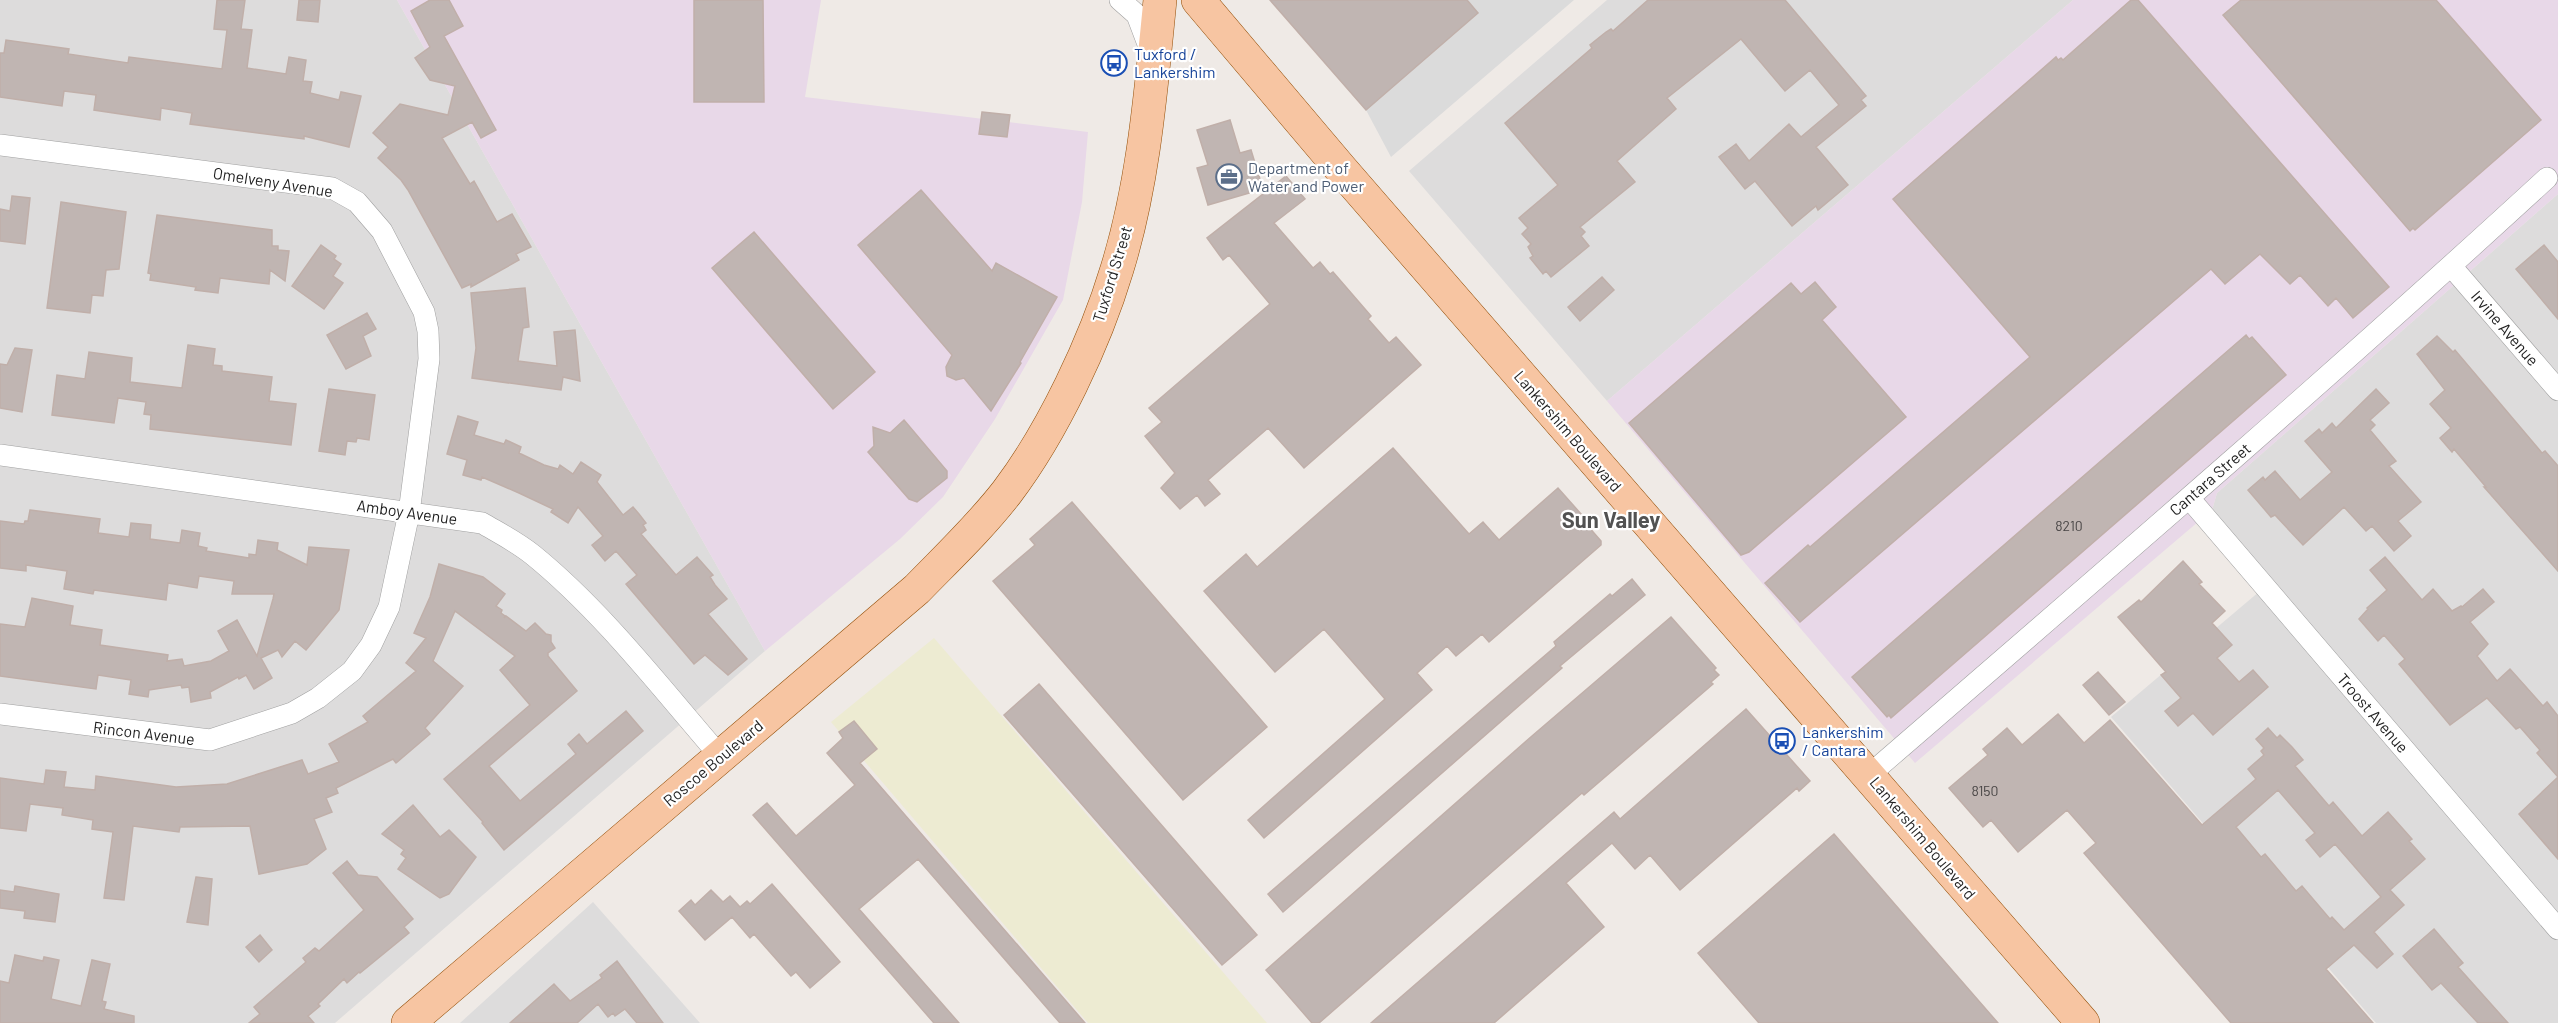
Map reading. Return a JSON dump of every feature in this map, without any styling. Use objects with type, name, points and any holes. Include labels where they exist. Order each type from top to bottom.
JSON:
[{"type":"main road","name":"Tuxford Street","points":[[1007,492],[1041,440],[1070,387],[1117,269],[1142,151],[1160,0]]},
{"type":"main road","name":"Lankershim Boulevard","points":[[1198,0],[1448,293],[2083,1023]]},
{"type":"main road","name":"Roscoe Boulevard","points":[[408,1023],[917,589],[980,525],[1007,492]]},
{"type":"street","points":[[1120,0],[1137,15],[1154,61]]},
{"type":"street","name":"Omelveny Avenue","points":[[0,145],[332,188],[357,202],[382,231],[424,312],[428,331],[429,359],[409,513]]},
{"type":"street","name":"Cantara Street","points":[[1869,775],[2189,498],[2547,178]]},
{"type":"street","name":"Irvine Avenue","points":[[2451,266],[2558,390]]},
{"type":"street","name":"Amboy Avenue","points":[[0,455],[482,523],[531,554],[604,623],[720,756]]},
{"type":"street","name":"Troost Avenue","points":[[2189,498],[2558,929]]},
{"type":"street","name":"Rincon Avenue","points":[[0,714],[210,740],[292,713],[318,698],[352,671],[371,645],[389,607],[409,513]]},
{"type":"shaded area","points":[[0,0],[397,0],[765,651],[335,1023],[0,1023]]},
{"type":"shaded area","points":[[397,0],[821,0],[805,97],[1088,132],[1082,202],[1063,300],[995,419],[943,497],[900,539],[765,651]]},
{"type":"shaded area","points":[[1467,0],[1574,0],[1391,157],[1366,110],[1478,13]]},
{"type":"shaded area","points":[[1607,0],[2073,0],[1607,401],[1409,171]]},
{"type":"shaded area","points":[[2073,0],[2558,0],[2558,194],[2217,493],[2212,510],[1915,763],[1607,401]]},
{"type":"shaded area","points":[[2558,194],[2558,1023],[2376,1023],[2111,717],[2273,580],[2212,510],[2217,493]]},
{"type":"shaded area","points":[[934,638],[1267,1023],[1088,1023],[831,722]]},
{"type":"shaded area","points":[[593,902],[700,1023],[460,1023]]},
{"type":"building","points":[[217,0],[245,0],[241,29],[252,30],[247,68],[286,74],[289,57],[306,60],[303,81],[312,82],[310,93],[339,100],[341,92],[361,96],[349,147],[304,136],[304,139],[190,124],[192,113],[161,108],[160,120],[94,110],[96,95],[64,91],[62,106],[0,97],[0,53],[4,53],[6,40],[69,49],[68,54],[128,63],[129,57],[222,69],[227,30],[214,29]]},
{"type":"building","points":[[299,0],[320,0],[318,22],[297,20]]},
{"type":"building","points":[[430,0],[449,0],[463,26],[444,36],[496,130],[481,138],[472,122],[442,138],[470,184],[474,181],[497,222],[512,214],[531,247],[516,254],[519,260],[471,287],[471,284],[462,288],[408,190],[378,158],[388,147],[373,133],[400,104],[448,115],[455,86],[430,80],[415,58],[430,47],[411,11]]},
{"type":"building","points":[[694,0],[763,0],[764,102],[694,102]]},
{"type":"building","points":[[1270,0],[1467,0],[1478,13],[1366,110]]},
{"type":"building","points":[[1648,0],[1785,0],[1866,96],[1861,100],[1866,106],[1816,147],[1848,185],[1818,210],[1816,206],[1792,226],[1755,181],[1745,189],[1719,157],[1736,144],[1749,161],[1789,124],[1801,137],[1839,105],[1810,70],[1785,91],[1741,39],[1667,98],[1676,109],[1617,161],[1635,182],[1580,227],[1585,232],[1581,236],[1589,246],[1551,277],[1546,271],[1543,274],[1530,258],[1533,256],[1528,247],[1531,244],[1522,234],[1528,228],[1519,218],[1558,185],[1505,123],[1592,48],[1590,45],[1606,32],[1611,29],[1613,31]]},
{"type":"building","points":[[2131,0],[2138,0],[2389,287],[2353,318],[2336,298],[2328,306],[2300,275],[2290,284],[2260,254],[2225,284],[2211,269],[1800,622],[1765,583],[1808,545],[1810,547],[2030,357],[1893,199],[2056,57],[2058,60],[2061,58],[2063,60]]},
{"type":"building","points":[[2241,0],[2436,0],[2541,120],[2415,230],[2413,228],[2410,231],[2223,15]]},
{"type":"building","points":[[982,112],[1010,115],[1007,137],[979,134]]},
{"type":"building","name":"Department of Water and Power","points":[[1230,120],[1240,153],[1251,150],[1263,189],[1208,205],[1197,168],[1208,165],[1197,130]]},
{"type":"building","points":[[1286,176],[1305,199],[1274,223],[1313,268],[1320,262],[1330,274],[1333,272],[1371,316],[1368,319],[1389,343],[1396,337],[1421,365],[1304,468],[1268,428],[1208,480],[1220,494],[1205,506],[1197,495],[1180,509],[1161,488],[1175,473],[1145,436],[1162,422],[1149,408],[1270,304],[1229,255],[1223,260],[1207,238]]},
{"type":"building","points":[[921,190],[992,271],[996,263],[1057,297],[1021,363],[991,411],[964,378],[956,380],[947,376],[946,367],[952,355],[858,245]]},
{"type":"building","points":[[12,196],[30,198],[25,244],[0,241],[0,209],[10,211]]},
{"type":"building","points":[[61,202],[126,212],[119,269],[106,270],[103,296],[92,295],[90,313],[47,308]]},
{"type":"building","points":[[157,215],[272,230],[272,246],[278,246],[278,250],[289,251],[285,281],[270,270],[269,284],[220,278],[218,293],[150,280],[151,274],[148,273]]},
{"type":"building","points":[[754,232],[875,372],[833,409],[712,268]]},
{"type":"building","points":[[321,245],[336,256],[334,259],[341,264],[333,276],[343,283],[324,309],[292,286]]},
{"type":"building","points":[[2544,245],[2558,262],[2558,319],[2516,269]]},
{"type":"building","points":[[1602,277],[1614,290],[1580,321],[1568,307]]},
{"type":"building","points":[[1815,282],[1836,307],[1822,320],[1906,417],[1749,552],[1741,555],[1629,423],[1791,283],[1801,294]]},
{"type":"building","points":[[525,288],[529,327],[523,328],[518,361],[557,366],[554,332],[575,330],[580,381],[563,377],[561,390],[472,378],[476,348],[471,293]]},
{"type":"building","points":[[367,313],[376,329],[363,336],[371,356],[346,369],[327,335]]},
{"type":"building","points":[[2246,335],[2249,339],[2252,337],[2286,375],[1891,718],[1889,715],[1887,717],[1852,677]]},
{"type":"building","points":[[2437,336],[2453,352],[2455,350],[2542,453],[2545,451],[2558,466],[2558,571],[2484,487],[2486,487],[2454,449],[2452,452],[2440,438],[2451,428],[2430,404],[2445,390],[2417,354]]},
{"type":"building","points":[[188,345],[215,349],[213,365],[222,366],[222,371],[272,377],[269,401],[296,404],[291,445],[150,429],[151,415],[144,414],[146,402],[118,398],[114,423],[52,415],[57,375],[85,379],[89,352],[132,358],[130,382],[182,388]]},
{"type":"building","points":[[15,348],[32,350],[22,412],[0,408],[0,364],[7,365]]},
{"type":"building","points":[[329,389],[375,395],[369,440],[357,438],[356,442],[347,441],[345,455],[319,451]]},
{"type":"building","points":[[2376,389],[2389,403],[2370,420],[2375,425],[2370,430],[2396,461],[2389,466],[2421,502],[2398,521],[2411,536],[2394,551],[2372,526],[2366,531],[2344,507],[2303,545],[2275,515],[2271,517],[2248,490],[2263,477],[2265,480],[2275,471],[2300,500],[2332,472],[2305,441],[2319,429],[2322,433],[2332,423],[2336,428]]},
{"type":"building","points":[[458,416],[478,422],[474,435],[504,444],[506,440],[521,447],[519,453],[544,465],[558,469],[560,465],[573,474],[581,462],[601,475],[597,482],[623,515],[633,507],[639,514],[646,523],[643,525],[646,530],[641,534],[676,575],[697,557],[713,575],[710,577],[727,599],[708,614],[747,659],[728,675],[705,655],[694,664],[626,584],[637,575],[616,551],[605,561],[592,545],[603,536],[578,507],[568,523],[551,512],[553,509],[519,493],[482,477],[481,480],[463,475],[467,460],[447,454]]},
{"type":"building","points":[[904,420],[947,471],[947,478],[917,502],[909,499],[868,452],[874,446],[873,427],[890,433]]},
{"type":"building","points":[[1393,448],[1469,534],[1483,522],[1499,540],[1558,488],[1589,523],[1587,525],[1601,541],[1601,545],[1489,642],[1482,634],[1456,656],[1447,646],[1417,673],[1432,690],[1264,838],[1248,820],[1385,699],[1324,629],[1275,672],[1204,591],[1246,554],[1257,567]]},
{"type":"building","points":[[1072,502],[1267,727],[1183,800],[993,581],[1035,545],[1030,539]]},
{"type":"building","points":[[30,510],[100,519],[98,533],[129,537],[131,523],[151,525],[150,539],[180,543],[182,530],[200,533],[198,546],[207,548],[206,551],[249,558],[249,554],[256,555],[258,540],[278,543],[277,550],[307,565],[309,547],[349,550],[339,610],[306,650],[295,641],[282,657],[278,650],[261,658],[272,678],[254,689],[246,675],[239,679],[238,677],[210,692],[211,698],[191,702],[189,687],[182,688],[181,685],[149,690],[148,697],[129,694],[131,680],[98,675],[96,689],[0,676],[0,624],[25,627],[32,598],[73,606],[70,625],[102,630],[100,645],[168,655],[167,661],[182,659],[184,666],[211,661],[229,651],[218,631],[237,620],[257,656],[274,594],[232,594],[234,581],[199,576],[197,588],[168,583],[166,600],[94,590],[93,594],[64,589],[67,571],[26,565],[26,571],[0,568],[0,521],[24,524],[28,521]]},
{"type":"building","points":[[2385,557],[2422,600],[2433,589],[2452,611],[2462,607],[2483,589],[2494,602],[2470,622],[2488,644],[2477,656],[2497,681],[2510,669],[2543,706],[2547,702],[2558,716],[2558,777],[2537,753],[2540,750],[2520,727],[2516,729],[2487,698],[2450,725],[2399,664],[2405,659],[2384,635],[2378,641],[2359,619],[2367,608],[2387,590],[2370,570]]},
{"type":"building","points":[[2183,561],[2202,582],[2199,584],[2225,611],[2212,623],[2232,645],[2217,658],[2239,682],[2253,670],[2268,687],[2213,735],[2193,713],[2178,726],[2165,711],[2181,698],[2161,675],[2166,672],[2118,617],[2139,600],[2141,602]]},
{"type":"building","points":[[439,564],[483,577],[505,594],[496,606],[502,610],[504,618],[506,616],[526,631],[535,623],[546,634],[551,635],[551,642],[555,648],[548,653],[548,656],[577,691],[489,766],[520,801],[576,754],[568,744],[579,734],[587,744],[626,711],[643,731],[504,850],[483,822],[444,779],[530,705],[500,670],[515,656],[455,611],[433,661],[463,686],[425,728],[430,734],[396,763],[393,759],[336,788],[338,793],[326,798],[332,812],[314,819],[326,849],[307,864],[259,874],[250,826],[180,827],[179,832],[133,826],[124,900],[104,898],[113,832],[92,829],[93,820],[62,815],[63,808],[30,804],[26,831],[0,828],[0,778],[44,784],[46,770],[66,772],[64,787],[95,790],[96,776],[176,787],[227,784],[302,760],[308,774],[339,762],[329,744],[368,722],[363,716],[416,671],[406,663],[426,638],[414,633],[430,597]]},
{"type":"building","points":[[1632,579],[1645,595],[1560,666],[1562,668],[1283,912],[1268,894],[1556,646],[1554,642],[1610,594],[1612,596]]},
{"type":"building","points":[[1671,617],[1716,668],[1714,670],[1719,675],[1711,682],[1713,684],[1584,795],[1582,793],[1319,1023],[1312,1023],[1266,970]]},
{"type":"building","points":[[2098,672],[2125,702],[2109,715],[2083,685]]},
{"type":"building","points":[[1039,684],[1257,935],[1222,965],[1004,715]]},
{"type":"building","points":[[1746,709],[1810,781],[1799,791],[1797,788],[1680,890],[1650,855],[1635,869],[1612,843],[1566,883],[1604,927],[1494,1023],[1371,1023],[1614,812],[1620,819]]},
{"type":"building","points":[[2058,714],[2084,743],[2110,720],[2202,825],[2256,779],[2248,769],[2264,755],[2261,751],[2264,748],[2256,739],[2268,728],[2277,738],[2280,735],[2292,747],[2303,760],[2295,766],[2329,806],[2333,802],[2362,836],[2388,812],[2412,839],[2409,841],[2425,859],[2390,890],[2404,905],[2374,932],[2393,954],[2377,968],[2354,945],[2326,969],[2373,1023],[2231,1023],[2084,853],[2096,843],[2067,810],[2018,852],[1991,820],[1983,827],[1949,788],[1988,755],[1983,749],[2007,728],[2022,745]],"holes":[[[2278,790],[2315,833],[2306,840],[2320,857],[2335,844],[2381,897],[2344,930],[2332,917],[2330,919],[2302,886],[2296,891],[2265,854],[2261,857],[2236,827]]]},
{"type":"building","points":[[854,721],[877,749],[860,763],[1085,1023],[1060,1023],[918,859],[859,909],[959,1023],[934,1023],[753,815],[767,803],[796,836],[855,785],[827,753],[843,738],[839,732]]},
{"type":"building","points":[[2558,777],[2558,859],[2519,814]]},
{"type":"building","points":[[413,805],[440,837],[449,830],[476,857],[449,894],[440,898],[398,869],[406,858],[401,854],[404,850],[382,834]]},
{"type":"building","points":[[1834,834],[1998,1023],[1759,1023],[1698,953]]},
{"type":"building","points":[[347,861],[358,875],[377,877],[413,919],[404,927],[409,933],[347,983],[344,979],[308,1016],[314,1023],[249,1023],[260,1014],[254,1007],[306,962],[303,958],[315,948],[319,951],[364,910],[333,873]]},
{"type":"building","points":[[196,877],[212,879],[208,925],[187,922]]},
{"type":"building","points":[[772,884],[840,962],[810,988],[796,972],[791,976],[754,934],[750,938],[732,917],[705,940],[679,911],[691,900],[695,905],[711,890],[723,902],[730,896],[740,907],[747,901],[750,904]]},
{"type":"building","points":[[15,886],[59,894],[55,922],[24,918],[25,911],[0,908],[0,890],[14,892]]},
{"type":"building","points":[[2434,929],[2463,963],[2458,967],[2508,1023],[2478,1023],[2441,983],[2432,990],[2403,956]]},
{"type":"building","points":[[260,935],[272,950],[259,962],[246,947]]},
{"type":"building","points":[[15,955],[43,961],[44,957],[59,960],[51,999],[81,1006],[92,960],[110,964],[102,1001],[106,1002],[104,1009],[134,1016],[134,1023],[0,1023],[0,981],[9,983]]},
{"type":"building","points":[[617,961],[663,1023],[637,1023],[625,1009],[615,1016],[613,1013],[608,1017],[598,1004],[577,1023],[510,1023],[554,984],[570,1001],[602,978],[600,975]]},
{"type":"place","name":"Tuxford / Lankershim","points":[[1114,63]]},
{"type":"place","name":"Department of Water and Power","points":[[1229,177]]},
{"type":"place","name":"Lankershim / Cantara","points":[[1782,741]]},
{"type":"district","name":"Sun Valley","points":[[1611,520]]}]
